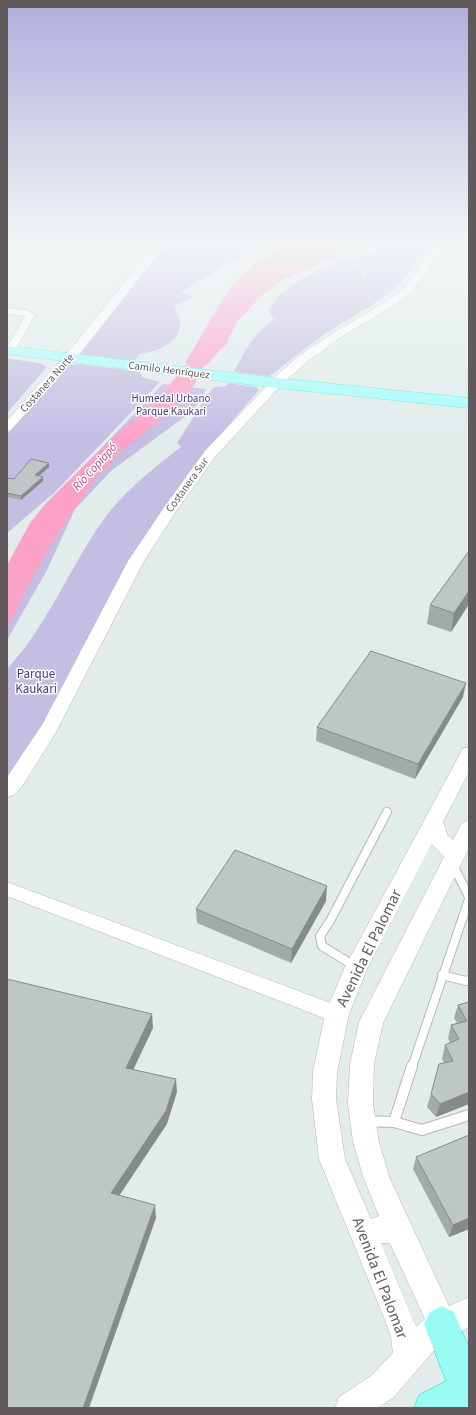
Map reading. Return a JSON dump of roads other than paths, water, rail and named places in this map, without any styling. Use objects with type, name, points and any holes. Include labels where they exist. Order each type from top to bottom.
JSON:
[{"type":"highway","points":[[432,1408],[468,1395],[456,1318]]},
{"type":"main road","name":"Camilo Henríquez","points":[[8,350],[328,389],[469,403]]},
{"type":"main road","name":"Camilo Henríquez","points":[[328,389],[469,408]]},
{"type":"street","name":"Costanera Norte","points":[[7,428],[59,368],[70,358],[109,309]]},
{"type":"street","name":"Costanera Sur","points":[[7,790],[16,780],[50,726],[136,561],[170,509],[210,454],[276,383],[324,344],[379,309]]},
{"type":"street","points":[[7,312],[27,313],[30,315],[8,350]]},
{"type":"street","name":"Avenida El Palomar","points":[[408,1359],[405,1338],[399,1320],[332,1159],[324,1100],[325,1072],[337,1014],[356,967],[469,754]]},
{"type":"street","points":[[433,822],[440,840],[453,859]]},
{"type":"street","points":[[350,1408],[382,1387],[408,1359],[422,1340],[456,1318],[396,1230],[374,1175],[362,1121],[360,1098],[362,1058],[371,1022],[469,828]]},
{"type":"street","points":[[7,888],[337,1014]]},
{"type":"street","points":[[365,1239],[377,1229],[387,1228],[396,1230]]},
{"type":"lane","points":[[356,967],[322,946],[320,936],[330,921],[387,812]]},
{"type":"lane","points":[[394,1122],[469,898],[453,859]]},
{"type":"lane","points":[[442,975],[466,981],[469,980]]},
{"type":"lane","points":[[362,1121],[394,1122],[422,1130],[469,1115]]},
{"type":"water","points":[[217,309],[249,309],[238,321],[228,339],[207,365],[185,363]]},
{"type":"water","name":"Humedal Urbano Parque Kaukari","points":[[178,377],[197,379],[184,398],[173,409],[117,455],[110,465],[97,476],[56,537],[31,580],[7,629],[7,565],[30,523],[46,503],[106,444],[133,420],[155,404]]},
{"type":"waterway","name":"Río Copiapó","points":[[171,394],[201,359],[221,340]]},
{"type":"park label","name":"Parque Kaukari","points":[[36,682]]}]
